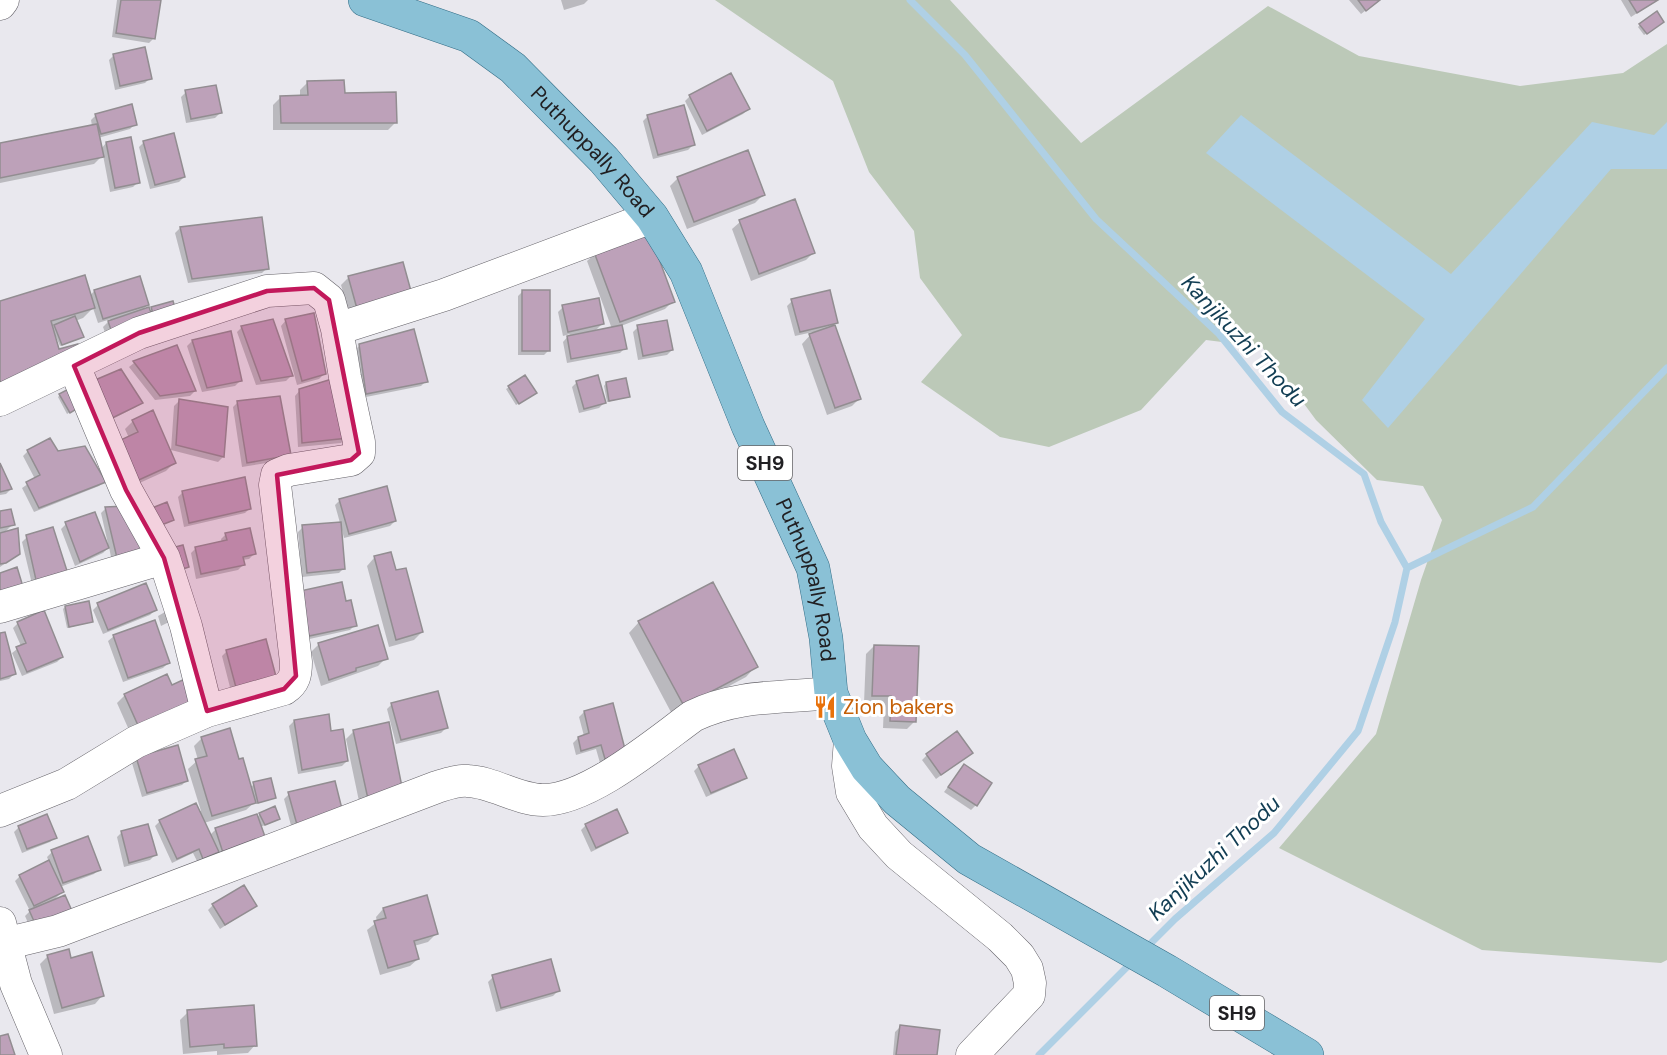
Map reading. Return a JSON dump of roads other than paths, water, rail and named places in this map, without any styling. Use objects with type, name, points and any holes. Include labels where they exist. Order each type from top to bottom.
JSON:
[{"type":"main road","name":"Puthuppally Road","points":[[365,0],[469,36],[513,68],[604,160],[652,217],[686,272],[748,426],[813,568],[826,638],[831,693],[850,740],[867,768],[897,800],[969,858],[1123,948],[1167,971],[1307,1055]]},
{"type":"street","points":[[0,4],[3,0]]},
{"type":"street","points":[[337,329],[444,295],[652,217]]},
{"type":"street","points":[[0,400],[139,333],[267,291],[314,288],[329,300],[337,329],[359,442],[359,453],[351,460],[284,472],[277,476],[275,485],[293,631],[296,676],[291,685],[207,711],[136,742],[67,784],[0,811]]},
{"type":"street","points":[[74,366],[122,481],[164,558],[186,626],[207,711]]},
{"type":"street","points":[[0,608],[164,558]]},
{"type":"street","points":[[46,1055],[16,984],[1,937],[58,931],[437,787],[467,780],[542,800],[557,799],[579,791],[609,775],[705,710],[749,698],[831,693]]},
{"type":"street","points":[[850,740],[848,766],[852,792],[873,827],[899,855],[1000,937],[1019,956],[1027,969],[1030,983],[1029,995],[972,1055]]},
{"type":"water","points":[[1241,115],[1451,274],[1592,122],[1654,135],[1667,122],[1667,169],[1611,169],[1388,428],[1362,400],[1425,319],[1206,153]]},
{"type":"waterway","name":"Kanjikuzhi Thodu","points":[[910,0],[965,55],[1096,219],[1219,334],[1282,412],[1364,474],[1381,522],[1407,568],[1395,622],[1358,731],[1274,833],[1175,919],[1145,949]]},
{"type":"waterway","points":[[1407,568],[1533,507],[1667,368]]},
{"type":"waterway","name":"Kanjikuzhi Thodu","points":[[1039,1055],[1133,961]]},
{"type":"place","name":"Zion bakers","points":[[825,707]]}]
